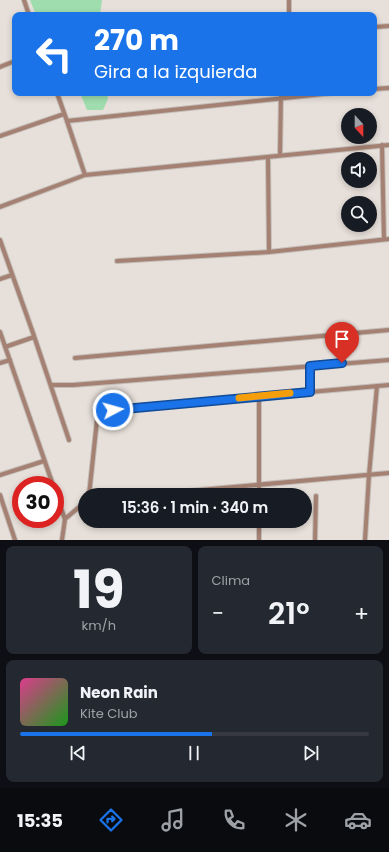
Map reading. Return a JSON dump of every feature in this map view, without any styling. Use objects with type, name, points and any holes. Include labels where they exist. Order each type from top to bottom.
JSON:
[{"type":"street","points":[[24,0],[28,12]]},
{"type":"street","points":[[289,0],[289,12]]},
{"type":"street","points":[[377,28],[389,26]]},
{"type":"street","points":[[0,67],[12,62]]},
{"type":"street","points":[[377,89],[389,88]]},
{"type":"street","points":[[58,96],[86,175]]},
{"type":"street","points":[[67,121],[273,96]]},
{"type":"street","points":[[280,156],[281,96]]},
{"type":"street","points":[[0,136],[64,114]]},
{"type":"street","points":[[0,207],[86,175],[389,145]]},
{"type":"street","points":[[382,146],[384,239]]},
{"type":"street","points":[[268,157],[269,252]]},
{"type":"street","points":[[117,261],[269,252],[389,239]]},
{"type":"street","points":[[0,240],[70,440]]},
{"type":"street","points":[[0,279],[12,275]]},
{"type":"street","points":[[75,358],[389,330]]},
{"type":"street","points":[[0,332],[50,476]]},
{"type":"street","points":[[5,347],[34,337]]},
{"type":"street","points":[[0,364],[10,360]]},
{"type":"street","points":[[51,385],[73,385],[389,360]]},
{"type":"street","points":[[310,366],[310,392]]},
{"type":"street","points":[[90,488],[98,411],[389,385]]},
{"type":"street","points":[[365,540],[377,386]]},
{"type":"street","points":[[259,396],[259,485]]},
{"type":"street","points":[[0,475],[44,461]]},
{"type":"street","points":[[224,488],[389,473]]},
{"type":"street","points":[[0,495],[15,540]]},
{"type":"street","points":[[315,540],[316,496]]},
{"type":"street","points":[[62,540],[65,519],[78,508]]},
{"type":"street","points":[[259,528],[259,540]]},
{"type":"green space","points":[[30,0],[102,0],[100,12],[35,12]]},
{"type":"green space","points":[[81,96],[108,96],[108,99],[103,110],[87,110]]},
{"type":"slow traffic","points":[[239,398],[290,393]]},
{"type":"route","points":[[113,410],[310,392],[310,366],[342,363]]}]
